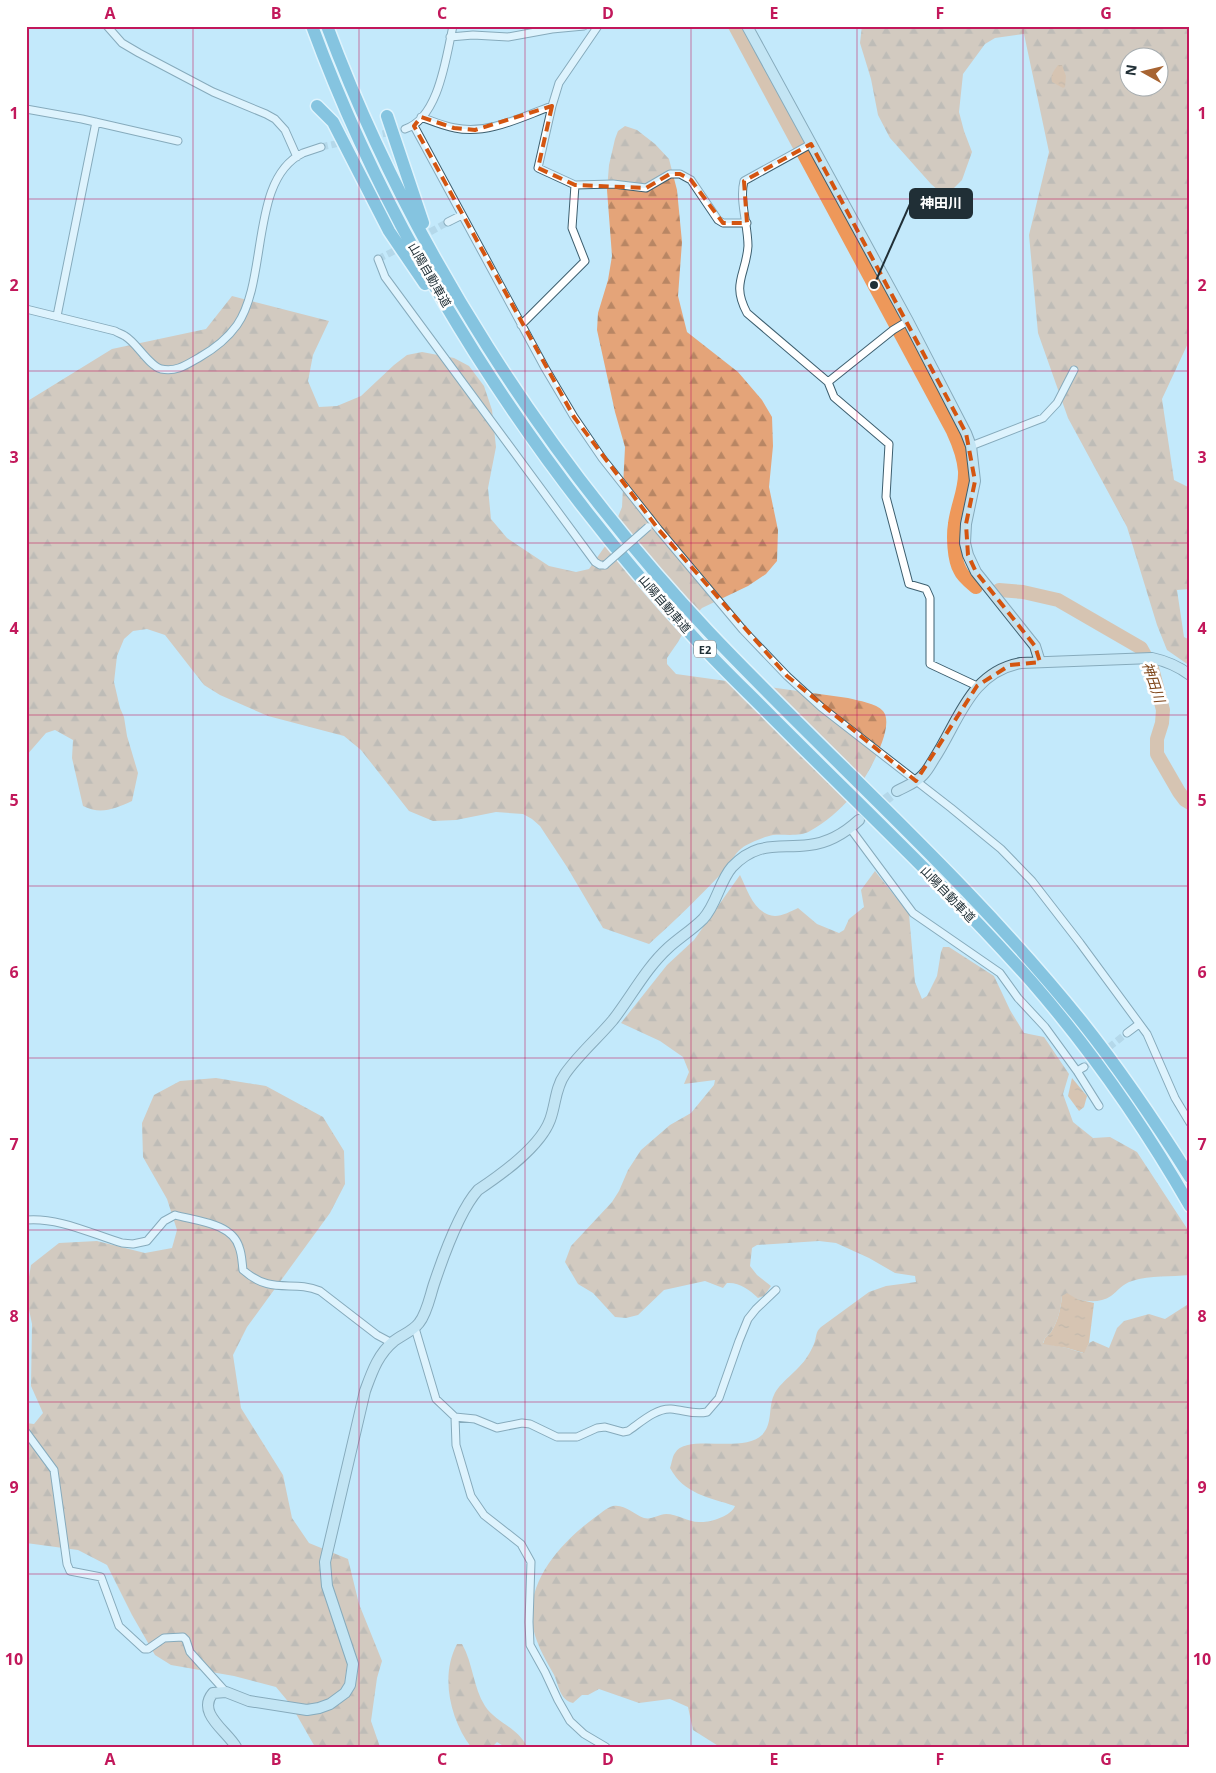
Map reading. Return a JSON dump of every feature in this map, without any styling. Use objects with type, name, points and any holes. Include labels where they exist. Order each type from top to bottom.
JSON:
[{"type":"highway","name":"山陽自動車道","points":[[312,26],[346,111],[401,225],[428,273],[502,395],[597,525],[698,642],[934,880],[1032,982],[1101,1068],[1132,1113],[1190,1206]]},
{"type":"highway","name":"山陽自動車道","points":[[327,26],[359,106],[413,217],[469,315],[535,418],[608,515],[708,631],[980,905],[1042,974],[1081,1020],[1111,1060],[1149,1113],[1190,1177]]},
{"type":"highway","points":[[317,106],[333,122],[389,231],[502,395]]},
{"type":"highway","points":[[387,116],[423,221],[469,315]]},
{"type":"street","points":[[107,26],[122,42],[139,53],[213,92],[275,119],[285,130],[297,157]]},
{"type":"street","points":[[405,129],[414,126],[434,100],[440,85],[453,26]]},
{"type":"street","points":[[450,37],[473,35],[508,36],[584,26]]},
{"type":"street","points":[[598,26],[559,83],[538,168],[575,185],[613,184],[646,188],[670,174],[680,174],[691,180],[718,220],[723,223],[747,223]]},
{"type":"street","points":[[747,26],[808,145],[904,323],[950,399],[971,446],[975,481],[966,524],[965,543],[968,555],[976,572],[1035,646],[1040,662]]},
{"type":"street","points":[[421,117],[454,128],[475,130],[493,127],[552,106]]},
{"type":"street","points":[[26,109],[96,122],[178,141]]},
{"type":"street","points":[[56,316],[96,122]]},
{"type":"street","points":[[414,126],[521,325],[574,417],[651,525],[743,630],[821,707],[1002,849],[1032,881],[1147,1034],[1175,1098],[1190,1123]]},
{"type":"street","points":[[808,145],[744,181],[742,189],[747,223],[748,248],[738,290],[740,301],[746,313],[828,382],[834,397],[888,444],[886,497],[909,584],[926,589],[930,598],[930,664],[978,686]]},
{"type":"street","points":[[26,309],[114,331],[126,336],[158,368],[173,371],[208,352],[221,343],[236,325],[246,307],[253,285],[266,206],[273,186],[284,169],[297,157],[321,147]]},
{"type":"street","points":[[521,325],[585,261],[572,228],[575,185]]},
{"type":"street","points":[[448,222],[462,215]]},
{"type":"street","points":[[378,259],[385,277],[595,562],[605,565],[651,525]]},
{"type":"street","points":[[828,382],[904,323]]},
{"type":"street","points":[[971,446],[1043,418],[1057,403],[1074,370]]},
{"type":"street","points":[[897,791],[916,782],[924,774],[939,752],[968,698],[978,686],[993,672],[1010,665],[1040,662],[1152,658],[1165,661],[1190,675]]},
{"type":"street","points":[[236,1747],[210,1715],[209,1698],[213,1693],[226,1692],[249,1701],[306,1710],[319,1708],[338,1699],[350,1685],[353,1664],[327,1586],[325,1562],[365,1390],[373,1368],[392,1343],[420,1322],[456,1228],[471,1198],[536,1144],[551,1118],[557,1088],[562,1078],[613,1020],[656,960],[704,918],[731,868],[740,860],[759,849],[771,846],[820,843],[850,828],[859,820]]},
{"type":"street","points":[[850,828],[913,913],[1000,972],[1018,998],[1045,1027],[1099,1106]]},
{"type":"street","points":[[1127,1033],[1139,1024]]},
{"type":"street","points":[[1077,1072],[1084,1067]]},
{"type":"street","points":[[26,1220],[39,1219],[54,1222],[122,1243],[133,1244],[147,1241],[164,1221],[175,1216],[224,1228],[232,1234],[239,1246],[243,1270],[250,1276],[267,1285],[312,1287],[320,1291],[377,1335],[392,1343]]},
{"type":"street","points":[[414,1328],[436,1399],[455,1417],[475,1419],[497,1428],[522,1423],[530,1424],[557,1437],[577,1437],[597,1428],[605,1427],[623,1432],[628,1431],[664,1410],[671,1409],[693,1413],[707,1412],[719,1398],[748,1319],[776,1290]]},
{"type":"street","points":[[455,1417],[456,1445],[471,1496],[484,1514],[521,1544],[531,1562],[530,1644],[570,1721],[584,1734],[606,1747]]},
{"type":"street","points":[[26,1432],[54,1470],[67,1564],[70,1571],[101,1578],[119,1626],[144,1649],[148,1649],[164,1638],[183,1637],[190,1652],[226,1692]]},
{"type":"highlighted area","points":[[552,106],[538,168],[575,185],[646,188],[670,174],[680,174],[691,180],[723,223],[747,223],[744,181],[811,144],[966,433],[975,481],[966,524],[968,555],[976,572],[1035,646],[1040,662],[1010,665],[977,686],[916,781],[787,676],[659,530],[574,417],[414,126],[421,117],[454,128],[475,130]]},
{"type":"green space","points":[[862,26],[1190,26],[1190,339],[1162,399],[1174,480],[1190,488],[1190,589],[1177,590],[1184,637],[1190,640],[1190,666],[1167,650],[1157,625],[1127,527],[1068,418],[1038,333],[1029,235],[1049,152],[1024,34],[995,38],[985,44],[963,74],[959,112],[972,152],[962,180],[954,188],[939,191],[890,138],[878,115],[871,79],[860,43]]},
{"type":"green space","points":[[625,126],[637,130],[655,144],[669,159],[677,190],[682,242],[678,296],[687,332],[738,372],[762,400],[772,417],[773,446],[769,487],[778,530],[777,561],[766,574],[748,586],[702,608],[691,619],[667,658],[667,664],[676,674],[848,698],[880,708],[886,719],[886,729],[882,742],[870,768],[851,797],[822,824],[806,833],[770,836],[752,842],[739,850],[723,872],[678,918],[649,944],[603,928],[567,867],[540,826],[532,819],[523,814],[496,812],[456,820],[433,821],[409,811],[361,750],[344,736],[268,716],[220,695],[204,685],[165,635],[147,629],[133,631],[124,639],[117,656],[114,682],[138,773],[132,801],[108,810],[96,810],[83,806],[72,758],[73,740],[55,730],[46,733],[26,756],[26,402],[112,349],[206,329],[232,296],[329,321],[313,355],[308,381],[319,407],[337,406],[361,396],[407,355],[422,352],[454,358],[469,366],[484,386],[492,410],[496,447],[488,488],[491,519],[507,538],[549,566],[576,572],[589,569],[608,542],[622,507],[625,447],[615,412],[597,330],[598,313],[608,280],[612,256],[607,190],[609,165],[618,131]]},
{"type":"green space","points":[[875,871],[909,914],[915,982],[922,999],[927,996],[937,976],[943,947],[949,947],[994,976],[1010,1010],[1024,1033],[1044,1037],[1069,1074],[1063,1094],[1073,1122],[1093,1138],[1110,1137],[1137,1152],[1188,1230],[1190,1237],[1190,1275],[1154,1277],[1132,1281],[1111,1296],[1099,1301],[1087,1301],[1062,1296],[1055,1325],[1043,1343],[1083,1353],[1089,1343],[1093,1341],[1109,1348],[1117,1328],[1124,1321],[1149,1314],[1165,1319],[1190,1303],[1190,1747],[720,1747],[693,1730],[688,1707],[670,1699],[639,1703],[599,1689],[588,1695],[582,1695],[573,1703],[568,1701],[562,1695],[537,1642],[532,1621],[532,1605],[536,1590],[541,1576],[550,1562],[570,1538],[606,1509],[613,1506],[625,1508],[644,1518],[666,1514],[691,1521],[704,1522],[725,1516],[735,1506],[706,1497],[682,1484],[676,1477],[670,1468],[675,1453],[681,1447],[691,1444],[742,1443],[762,1435],[768,1426],[772,1400],[776,1391],[804,1362],[821,1327],[869,1292],[886,1286],[916,1282],[915,1276],[895,1273],[869,1258],[836,1243],[819,1241],[757,1245],[752,1248],[750,1266],[757,1275],[771,1286],[764,1296],[758,1298],[740,1285],[727,1283],[723,1288],[705,1281],[664,1290],[638,1315],[626,1318],[615,1317],[593,1293],[578,1284],[565,1262],[571,1246],[612,1202],[628,1170],[641,1150],[670,1125],[691,1113],[714,1085],[715,1080],[684,1084],[689,1072],[683,1057],[660,1041],[621,1023],[667,965],[694,940],[740,875],[753,901],[762,911],[778,916],[798,908],[817,924],[839,933],[844,930],[849,919],[864,907],[861,890]]},
{"type":"green space","points":[[216,1078],[266,1086],[323,1117],[344,1151],[345,1184],[330,1213],[247,1327],[233,1355],[241,1408],[283,1475],[292,1518],[309,1543],[348,1559],[359,1604],[382,1661],[377,1678],[371,1721],[380,1747],[315,1747],[291,1705],[276,1687],[234,1676],[171,1665],[155,1655],[107,1565],[78,1550],[26,1543],[26,1423],[34,1424],[43,1413],[31,1386],[32,1324],[26,1295],[31,1265],[59,1243],[97,1241],[145,1253],[172,1248],[177,1230],[167,1199],[143,1157],[142,1123],[154,1095],[180,1081]]},
{"type":"green space","points":[[457,1644],[462,1644],[466,1651],[478,1691],[485,1706],[495,1717],[513,1730],[527,1747],[505,1747],[497,1742],[492,1747],[471,1747],[453,1711],[448,1683],[452,1656]]},
{"type":"water","points":[[1058,65],[1062,65],[1066,76],[1065,87],[1063,88],[1052,82],[1052,75]]},
{"type":"water","points":[[1072,1078],[1087,1096],[1084,1107],[1079,1111],[1068,1096]]},
{"type":"water","points":[[1067,1293],[1077,1299],[1094,1303],[1089,1343],[1084,1353],[1043,1344],[1045,1338],[1055,1325],[1062,1296]]},
{"type":"waterway","name":"神田川","points":[[735,26],[955,436],[965,471],[964,485],[954,529],[955,554],[961,573],[976,587]]},
{"type":"waterway","name":"神田川","points":[[999,590],[1023,592],[1058,600],[1141,648],[1152,668],[1163,710],[1162,723],[1157,739],[1157,754],[1179,792],[1190,803]]},
{"type":"tunnel","points":[[321,147],[405,129]]},
{"type":"tunnel","points":[[421,237],[448,222]]},
{"type":"tunnel","points":[[378,259],[402,247]]},
{"type":"tunnel","points":[[859,820],[897,791]]},
{"type":"tunnel","points":[[1084,1067],[1127,1033]]},
{"type":"place","name":"神田川","points":[[874,285]]}]
